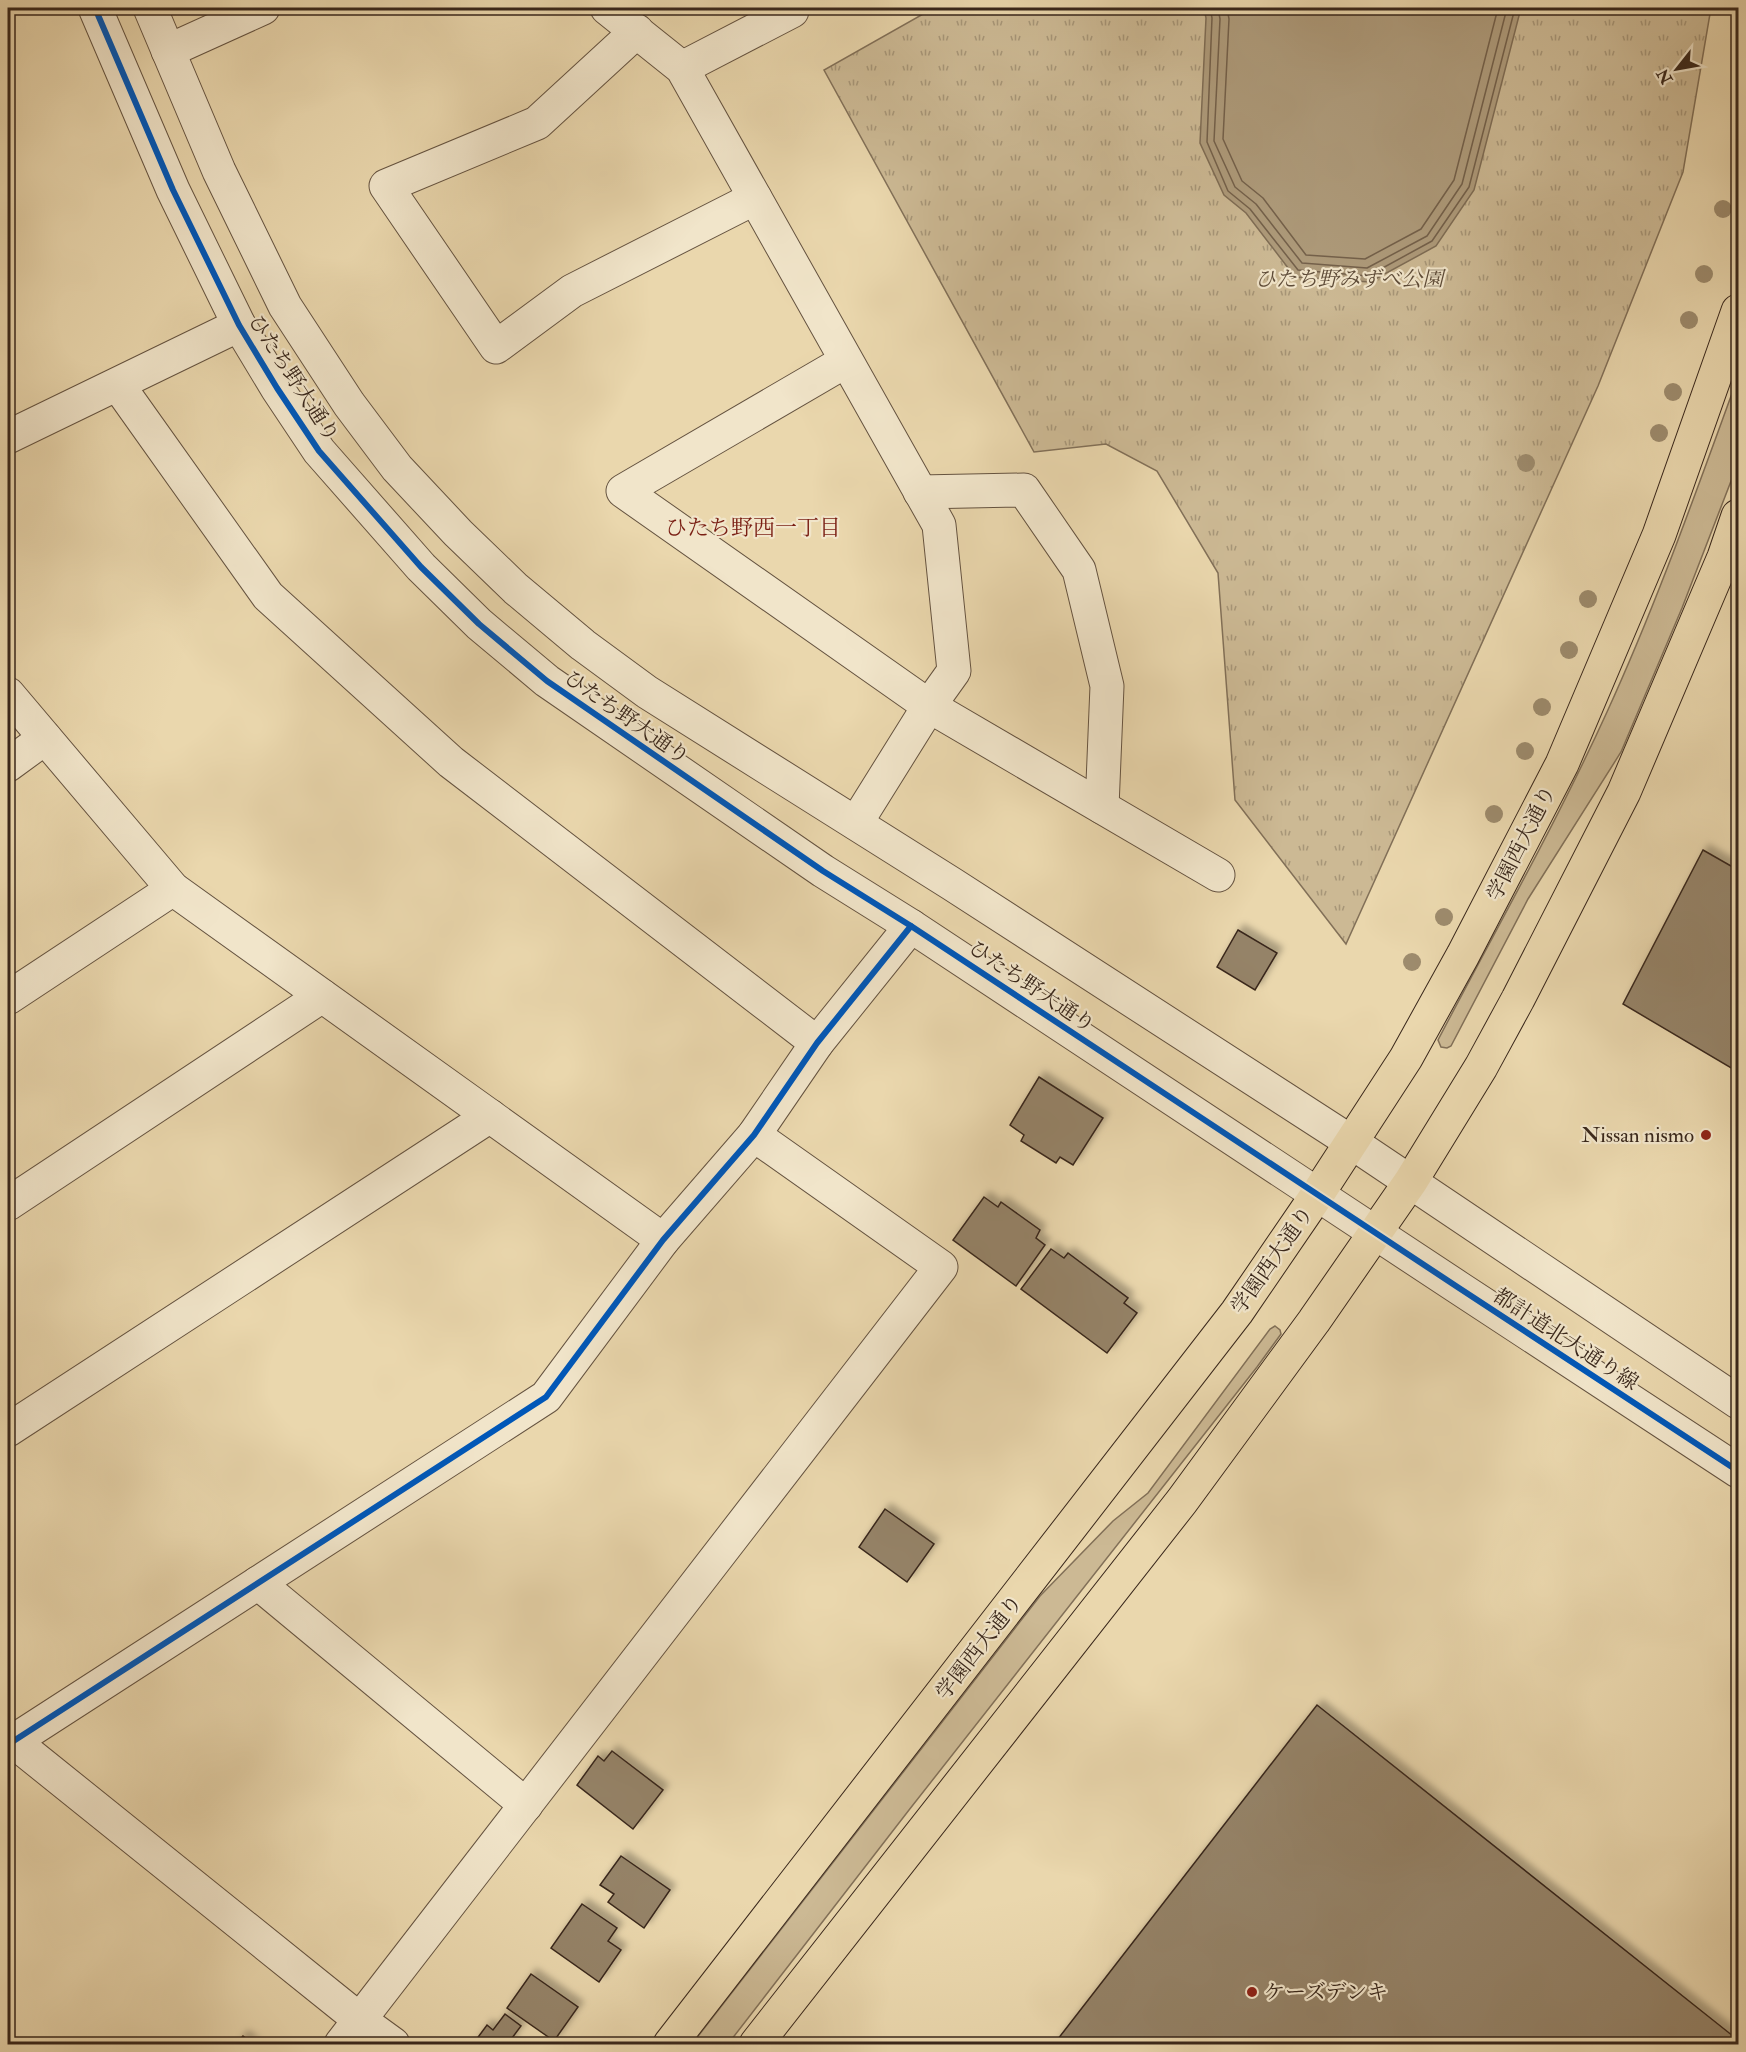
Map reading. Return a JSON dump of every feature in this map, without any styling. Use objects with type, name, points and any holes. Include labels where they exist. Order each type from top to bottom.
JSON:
[{"type":"main road","name":"学園西大通り","points":[[670,2044],[1222,1330],[1317,1195],[1406,1058],[1463,955],[1562,764],[1659,535],[1738,311]]},
{"type":"main road","points":[[756,2044],[1174,1510],[1314,1321],[1411,1181],[1481,1067],[1513,1009],[1624,792],[1724,557],[1738,516]]},
{"type":"street","name":"ひたち野大通り","points":[[95,8],[173,190],[239,325],[277,388],[320,451],[421,567],[479,624],[547,681],[823,871],[911,926],[1375,1233]]},
{"type":"street","name":"ひたち野大通り","points":[[150,8],[219,171],[285,306],[349,404],[397,468],[516,589],[583,645],[647,692],[856,823],[1411,1181]]},
{"type":"street","points":[[168,51],[263,8]]},
{"type":"street","points":[[608,8],[682,68],[939,525],[954,670],[856,823]]},
{"type":"street","points":[[682,68],[792,11],[791,8]]},
{"type":"street","points":[[637,31],[537,123],[386,186],[496,347],[572,291],[755,198]]},
{"type":"street","points":[[8,437],[239,325]]},
{"type":"street","points":[[846,361],[623,491],[929,706],[1218,875]]},
{"type":"street","points":[[118,385],[268,596],[451,762],[817,1043]]},
{"type":"street","points":[[920,492],[1024,490],[1079,570],[1107,686],[1102,807]]},
{"type":"street","points":[[8,694],[173,889],[663,1240]]},
{"type":"street","points":[[8,765],[45,738]]},
{"type":"street","points":[[8,998],[173,889]]},
{"type":"street","points":[[393,2044],[350,2032],[10,1739],[258,1583],[546,1397],[663,1240],[754,1135],[817,1043],[911,926]]},
{"type":"street","points":[[8,1204],[322,996]]},
{"type":"street","points":[[8,1430],[490,1116]]},
{"type":"street","points":[[350,2032],[941,1267],[754,1135]]},
{"type":"street","name":"都計道北大通り線","points":[[1411,1181],[1738,1402]]},
{"type":"street","name":"都計道北大通り線","points":[[1375,1233],[1738,1471]]},
{"type":"street","points":[[258,1583],[526,1805]]},
{"type":"green space","name":"ひたち野みずべ公園","points":[[922,8],[1711,8],[1683,172],[1598,386],[1346,944],[1235,800],[1218,573],[1157,471],[1106,444],[1034,452],[824,70],[925,13]]},
{"type":"green space","points":[[1738,377],[1738,463],[1682,608],[1621,752],[1528,899],[1451,1046],[1441,1047],[1438,1040],[1567,795],[1625,671],[1676,546]]},
{"type":"green space","points":[[1275,1326],[1281,1334],[1257,1367],[728,2044],[692,2044],[1040,1596],[1113,1521],[1148,1493],[1270,1329]]},
{"type":"water","points":[[1204,8],[1521,8],[1474,190],[1436,246],[1370,282],[1295,277],[1246,213],[1224,195],[1200,143],[1206,18]]},
{"type":"building","points":[[1703,850],[1738,870],[1738,1072],[1623,1004]]},
{"type":"building","points":[[1238,930],[1277,953],[1255,990],[1217,967]]},
{"type":"building","points":[[1039,1077],[1103,1118],[1073,1165],[1060,1157],[1056,1163],[1021,1141],[1024,1135],[1010,1125]]},
{"type":"building","points":[[984,1197],[998,1207],[1001,1202],[1040,1230],[1036,1238],[1045,1245],[1016,1286],[953,1240]]},
{"type":"building","points":[[1051,1249],[1064,1258],[1068,1253],[1128,1298],[1124,1303],[1137,1313],[1107,1353],[1021,1289]]},
{"type":"building","points":[[885,1509],[934,1544],[907,1582],[859,1547]]},
{"type":"building","points":[[1317,1705],[1738,2040],[1738,2044],[1054,2044]]},
{"type":"building","points":[[612,1751],[663,1790],[633,1829],[577,1785],[598,1756],[604,1761]]},
{"type":"building","points":[[621,1856],[670,1890],[644,1928],[608,1902],[614,1894],[600,1885]]},
{"type":"building","points":[[582,1904],[617,1928],[608,1941],[621,1950],[599,1982],[551,1948]]},
{"type":"building","points":[[531,1974],[578,2007],[554,2041],[507,2008]]},
{"type":"building","points":[[505,2014],[521,2026],[509,2042],[513,2044],[473,2044],[487,2025],[493,2030]]},
{"type":"building","points":[[243,2036],[254,2044],[236,2044]]},
{"type":"cycle path","points":[[95,8],[173,190],[239,325],[277,388],[319,451],[421,567],[479,624],[547,681],[823,871],[911,926],[1738,1471]]},
{"type":"cycle path","points":[[12,1742],[546,1397],[663,1240],[754,1135],[817,1043],[911,926]]},
{"type":"place","name":"Nissan nismo","points":[[1706,1135]]},
{"type":"place","name":"ケーズデンキ","points":[[1252,1992]]},
{"type":"district","name":"ひたち野西一丁目","points":[[753,527]]}]
